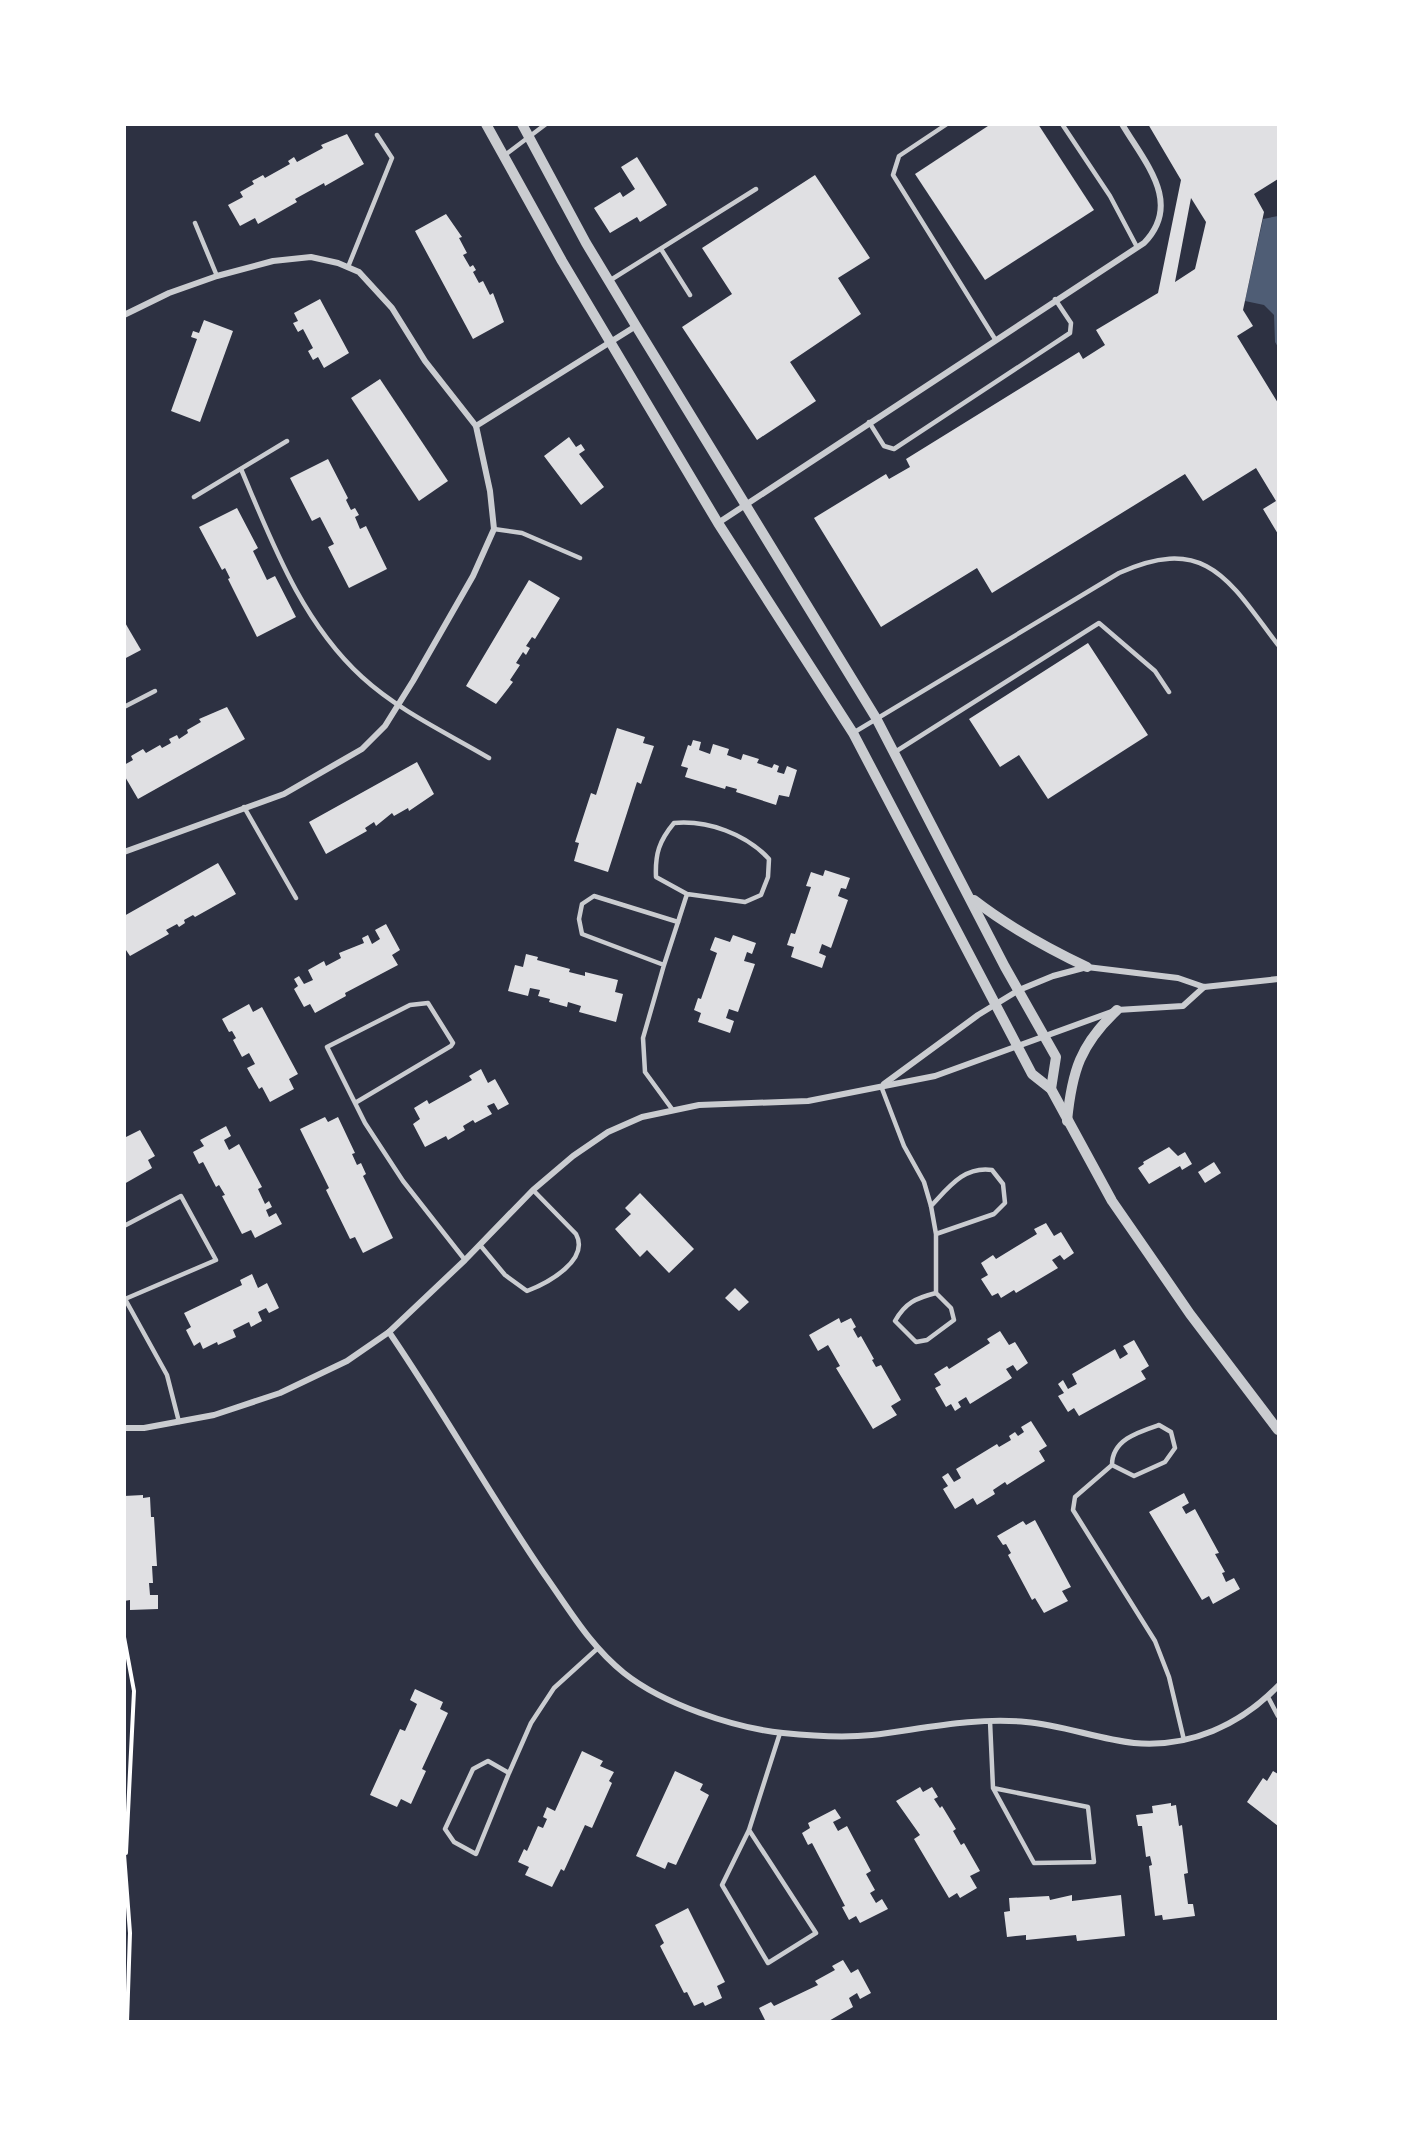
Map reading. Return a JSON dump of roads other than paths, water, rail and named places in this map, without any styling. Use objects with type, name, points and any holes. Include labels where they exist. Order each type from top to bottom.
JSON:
[{"type":"street","points":[[486,124],[718,523],[853,733],[1032,1074],[1051,1089],[1112,1201],[1190,1314],[1278,1430]]},
{"type":"street","points":[[522,124],[609,281],[876,718],[1056,1057],[1051,1089]]},
{"type":"street","points":[[718,523],[1137,247],[1153,234],[1160,220],[1161,199],[1152,176],[1122,124]]},
{"type":"street","points":[[124,315],[169,293],[217,276],[273,261],[311,257],[359,272],[392,308],[425,361],[476,426],[490,491],[494,530],[473,576],[399,705],[385,726],[362,749],[284,794],[124,852]]},
{"type":"street","points":[[476,426],[612,344],[636,326]]},
{"type":"street","points":[[972,899],[1046,948],[1086,967],[1178,978],[1204,987],[1278,979]]},
{"type":"street","points":[[881,1086],[1019,990],[1053,976],[1086,967]]},
{"type":"street","points":[[124,1428],[144,1428],[214,1415],[306,1382],[347,1361],[389,1332],[465,1260],[533,1190],[573,1156],[608,1132],[642,1117],[699,1105],[808,1101],[935,1076],[976,1058],[1019,1046],[1117,1010],[1183,1006],[1204,987]]},
{"type":"street","points":[[1067,1121],[1070,1091],[1081,1053],[1090,1037],[1117,1010]]},
{"type":"street","points":[[389,1332],[431,1393],[514,1531],[598,1648],[626,1674],[662,1695],[735,1723],[780,1733],[826,1736],[870,1735],[910,1728],[990,1721],[1024,1722],[1135,1743],[1184,1740],[1207,1735],[1233,1722],[1268,1697],[1278,1686]]},
{"type":"lane","points":[[503,156],[546,124]]},
{"type":"lane","points":[[947,124],[899,156],[893,175],[995,339]]},
{"type":"lane","points":[[1062,124],[1110,196],[1137,247]]},
{"type":"lane","points":[[348,267],[393,158],[377,135]]},
{"type":"lane","points":[[609,281],[756,189]]},
{"type":"lane","points":[[195,223],[217,276]]},
{"type":"lane","points":[[661,249],[690,295]]},
{"type":"lane","points":[[869,422],[884,446],[894,449],[1070,333],[1071,323],[1055,299]]},
{"type":"lane","points":[[195,497],[287,441]]},
{"type":"lane","points":[[241,469],[287,577],[328,638],[362,677],[399,705],[489,759]]},
{"type":"lane","points":[[494,530],[522,533],[580,558]]},
{"type":"lane","points":[[853,733],[1119,573],[1141,563],[1168,558],[1190,560],[1212,567],[1244,599],[1278,645]]},
{"type":"lane","points":[[894,752],[1099,623],[1155,671],[1169,692]]},
{"type":"lane","points":[[124,707],[155,691]]},
{"type":"lane","points":[[244,807],[296,898]]},
{"type":"lane","points":[[687,822],[734,834],[757,845],[769,859],[768,877],[761,895],[745,902],[687,894],[656,877],[655,857],[663,837],[674,823],[687,822]]},
{"type":"lane","points":[[672,1109],[645,1072],[642,1038],[687,894]]},
{"type":"lane","points":[[664,965],[582,934],[579,919],[582,903],[594,896],[678,922]]},
{"type":"lane","points":[[355,1103],[451,1046],[453,1043],[428,1003],[410,1005],[327,1047],[355,1103],[402,1181],[465,1260]]},
{"type":"lane","points":[[881,1086],[904,1146],[924,1182],[936,1234],[936,1293],[951,1308],[954,1320],[927,1340],[916,1342],[895,1321],[902,1308],[917,1297],[936,1293]]},
{"type":"lane","points":[[931,1206],[960,1177],[977,1168],[992,1170],[1003,1184],[1005,1203],[994,1214],[936,1234]]},
{"type":"lane","points":[[480,1245],[505,1275],[527,1291],[551,1280],[566,1268],[579,1252],[580,1243],[576,1234],[533,1190]]},
{"type":"lane","points":[[124,1226],[181,1196],[216,1260],[125,1299],[167,1375],[179,1422]]},
{"type":"lane","points":[[1159,1425],[1171,1432],[1175,1448],[1165,1462],[1134,1476],[1112,1466],[1112,1454],[1121,1442],[1159,1425]]},
{"type":"lane","points":[[1112,1466],[1075,1497],[1072,1509],[1155,1641],[1169,1677],[1184,1740]]},
{"type":"lane","points":[[509,1773],[488,1761],[473,1769],[446,1829],[454,1842],[476,1854],[531,1723],[554,1688],[598,1648]]},
{"type":"lane","points":[[1268,1697],[1278,1716]]},
{"type":"lane","points":[[990,1721],[993,1788],[1034,1863],[1094,1862],[1088,1807],[993,1788]]},
{"type":"lane","points":[[749,1830],[816,1933],[768,1963],[723,1885],[749,1830],[780,1733]]},
{"type":"water","points":[[1278,216],[1278,347],[1275,342],[1274,315],[1264,305],[1245,301],[1263,219]]}]
